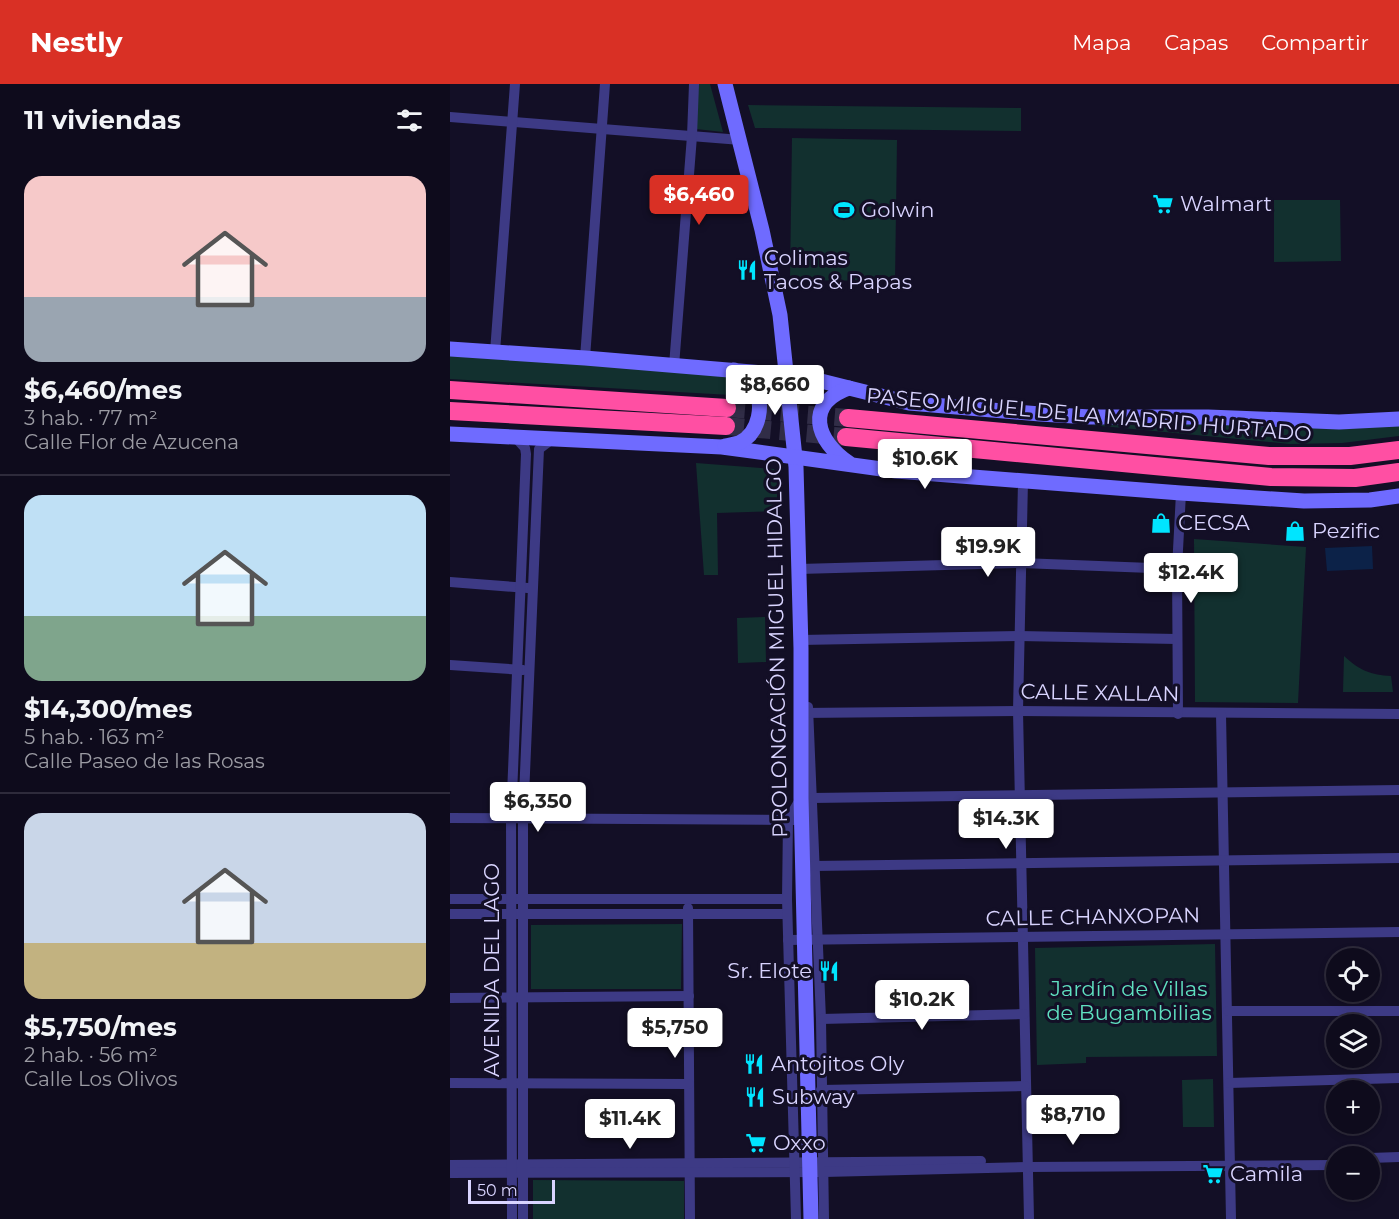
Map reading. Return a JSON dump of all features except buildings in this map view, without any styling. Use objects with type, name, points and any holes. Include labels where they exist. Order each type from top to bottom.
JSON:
[{"type":"highway","points":[[450,390],[727,408]]},
{"type":"highway","points":[[450,411],[726,426]]},
{"type":"highway","name":"PASEO MIGUEL DE LA MADRID HURTADO","points":[[848,418],[1269,456],[1350,456],[1399,450]]},
{"type":"highway","name":"PASEO MIGUEL DE LA MADRID HURTADO","points":[[846,437],[1271,477],[1354,478],[1399,472]]},
{"type":"street","points":[[495,352],[515,84]]},
{"type":"street","points":[[585,358],[605,84]]},
{"type":"street","points":[[674,366],[694,84]]},
{"type":"street","name":"PROLONGACIÓN MIGUEL HIDALGO","points":[[725,84],[741,140],[780,315],[795,457],[807,798],[795,820],[803,940],[811,1219]]},
{"type":"street","points":[[450,117],[741,140]]},
{"type":"street","points":[[450,349],[801,376],[909,404],[1040,414],[1339,422],[1399,419]]},
{"type":"street","points":[[722,447],[740,442],[751,434],[758,420],[760,404],[754,386],[746,377],[734,370]]},
{"type":"street","points":[[849,388],[835,393],[824,404],[820,421],[822,437],[835,454],[851,464]]},
{"type":"street","points":[[1376,421],[1399,412]]},
{"type":"street","points":[[450,434],[722,447],[896,471],[1181,493],[1304,501],[1370,500],[1399,496]]},
{"type":"street","name":"AVENIDA DEL LAGO","points":[[515,437],[525,448],[526,454],[511,819],[511,998],[517,1083]]},
{"type":"street","name":"AVENIDA DEL LAGO","points":[[512,1219],[517,1169],[517,1083],[523,997],[523,819],[539,449],[551,440]]},
{"type":"street","points":[[1023,481],[1018,711],[1029,1219]]},
{"type":"street","points":[[1178,714],[1177,569],[1181,493]]},
{"type":"street","points":[[522,543],[535,543]]},
{"type":"street","points":[[799,569],[1021,563],[1177,569]]},
{"type":"street","points":[[450,582],[533,588]]},
{"type":"street","points":[[800,644],[1018,636],[1177,639]]},
{"type":"street","points":[[450,665],[530,671]]},
{"type":"street","name":"CALLE XALLAN","points":[[804,713],[1018,711],[1399,714]]},
{"type":"street","points":[[1221,714],[1231,1219]]},
{"type":"street","points":[[803,940],[813,866],[807,798],[1399,790]]},
{"type":"street","points":[[450,818],[795,820],[787,914],[803,940],[820,1019],[821,1090],[809,1167],[796,1219]]},
{"type":"street","points":[[813,866],[1399,858]]},
{"type":"street","points":[[450,899],[787,899]]},
{"type":"street","points":[[688,899],[690,1219]]},
{"type":"street","points":[[450,914],[787,914]]},
{"type":"street","name":"CALLE CHANXOPAN","points":[[803,940],[1399,932]]},
{"type":"street","points":[[450,998],[689,996]]},
{"type":"street","points":[[1228,1011],[1399,1011]]},
{"type":"street","points":[[820,1019],[1024,1014]]},
{"type":"street","points":[[1229,1083],[1399,1078]]},
{"type":"street","points":[[450,1083],[689,1084]]},
{"type":"street","points":[[821,1090],[1026,1086]]},
{"type":"street","points":[[1380,1158],[1399,1157]]},
{"type":"street","points":[[450,1173],[517,1169],[1231,1162],[1326,1158]]},
{"type":"street","points":[[1231,1162],[1326,1165]]},
{"type":"street","points":[[1380,1165],[1399,1164]]},
{"type":"street","points":[[450,1165],[517,1169]]},
{"type":"street","points":[[809,1167],[824,1219]]},
{"type":"street","name":"AVENIDA DEL LAGO","points":[[517,1169],[523,1219]]},
{"type":"green space","points":[[698,84],[710,84],[723,132],[696,129]]},
{"type":"green space","points":[[748,105],[1021,108],[1021,131],[755,128]]},
{"type":"green space","name":"Golwin","points":[[792,138],[897,140],[895,281],[790,280]]},
{"type":"green space","points":[[1274,200],[1340,200],[1341,261],[1274,262]]},
{"type":"green space","points":[[450,356],[645,368],[732,376],[746,389],[748,396],[450,379]]},
{"type":"green space","points":[[1212,421],[1333,429],[1399,424],[1399,436],[1342,443],[1290,444],[1091,425]]},
{"type":"green space","points":[[696,463],[774,469],[777,474],[777,511],[717,513],[718,575],[704,575]]},
{"type":"green space","points":[[1194,539],[1306,547],[1298,703],[1195,702]]},
{"type":"green space","points":[[765,617],[766,662],[738,663],[737,618]]},
{"type":"green space","points":[[1344,656],[1366,671],[1391,676],[1393,692],[1343,692]]},
{"type":"green space","points":[[682,924],[681,989],[531,989],[531,925]]},
{"type":"green space","name":"Jardín de Villas de Bugambilias","points":[[1215,944],[1217,1056],[1086,1057],[1086,1063],[1037,1065],[1035,948]]},
{"type":"green space","points":[[1213,1079],[1214,1127],[1183,1127],[1182,1080]]},
{"type":"green space","points":[[533,1180],[684,1181],[684,1219],[533,1219]]},
{"type":"water","points":[[1372,546],[1373,569],[1327,571],[1325,548]]},
{"type":"tunnel","points":[[727,408],[848,418]]},
{"type":"tunnel","points":[[726,426],[846,437]]},
{"type":"place","name":"Walmart","points":[[1163,204]]},
{"type":"place","name":"Golwin","points":[[844,210]]},
{"type":"place","name":"Colimas Tacos & Papas","points":[[747,270]]},
{"type":"place","name":"CECSA","points":[[1161,523]]},
{"type":"place","name":"Pezific","points":[[1295,531]]},
{"type":"place","name":"Sr. Elote","points":[[829,971]]},
{"type":"place","name":"Antojitos Oly","points":[[754,1064]]},
{"type":"place","name":"Subway","points":[[755,1097]]},
{"type":"place","name":"Oxxo","points":[[756,1143]]},
{"type":"place","name":"Camila","points":[[1213,1174]]}]
